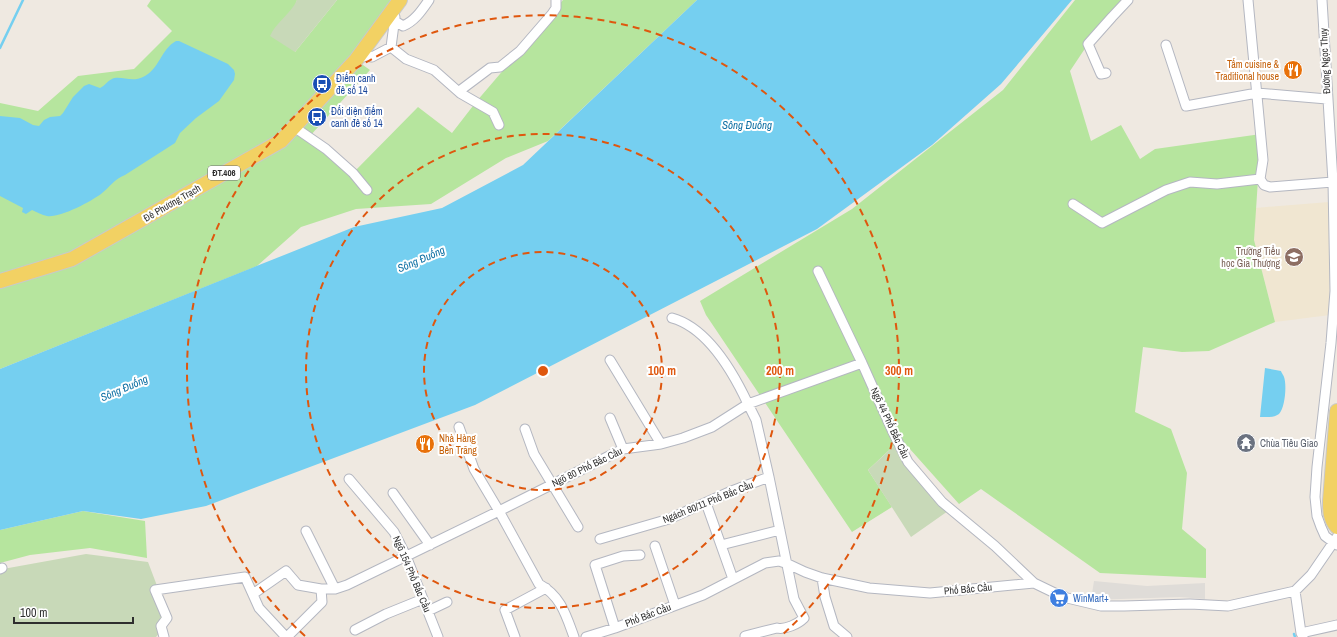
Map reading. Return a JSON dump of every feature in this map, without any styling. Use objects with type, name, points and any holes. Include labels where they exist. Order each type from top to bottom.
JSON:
[{"type":"main road","name":"Đê Phương Trạch","points":[[0,280],[72,259],[281,141],[356,60],[398,3]]},
{"type":"main road","points":[[1337,411],[1334,481],[1330,508],[1332,521],[1337,527]]},
{"type":"street","points":[[395,21],[403,26],[409,23],[422,11],[429,0]]},
{"type":"street","points":[[460,93],[490,68],[500,67],[520,51],[552,14],[556,8],[555,0]]},
{"type":"street","points":[[1106,73],[1101,74],[1088,44],[1128,0]]},
{"type":"street","points":[[1248,0],[1263,160],[1260,179],[1264,185],[1270,187],[1333,182]]},
{"type":"street","name":"Đường Ngọc Thụy","points":[[1322,0],[1333,182],[1335,291],[1331,343],[1315,489],[1316,511],[1323,532],[1336,541]]},
{"type":"street","points":[[391,47],[398,3]]},
{"type":"street","points":[[1166,45],[1186,106],[1257,93],[1328,99]]},
{"type":"street","points":[[391,47],[406,60],[434,70],[460,93],[492,112],[499,125]]},
{"type":"street","points":[[356,60],[366,56],[372,57],[391,47]]},
{"type":"street","points":[[294,127],[326,149],[353,173],[367,190]]},
{"type":"street","points":[[1073,204],[1102,223],[1166,190],[1190,182],[1217,184],[1260,179]]},
{"type":"street","name":"Ngõ 44 Phố Bắc Cầu","points":[[818,271],[908,462],[942,502],[994,546],[1034,583]]},
{"type":"street","points":[[672,318],[682,321],[701,335],[723,360],[737,381],[756,420],[788,564],[789,580],[794,598],[804,618],[791,626],[745,636]]},
{"type":"street","points":[[610,360],[661,444]]},
{"type":"street","name":"Ngõ 80 Phố Bắc Cầu","points":[[252,594],[286,571],[298,585],[321,589],[335,589],[347,585],[623,449],[661,444],[684,438],[712,427],[748,404],[862,363]]},
{"type":"street","points":[[610,418],[623,449]]},
{"type":"street","points":[[459,427],[474,469],[539,584],[546,588],[562,606],[574,637]]},
{"type":"street","points":[[525,429],[534,454],[578,527]]},
{"type":"street","name":"Ngách 80/11 Phố Bắc Cầu","points":[[600,539],[669,519],[729,492],[769,477]]},
{"type":"street","name":"Ngõ 154 Phố Bắc Cầu","points":[[349,479],[394,532],[406,556],[438,637]]},
{"type":"street","points":[[393,493],[430,545]]},
{"type":"street","points":[[706,503],[734,579]]},
{"type":"street","points":[[722,545],[780,530]]},
{"type":"street","points":[[306,531],[335,589]]},
{"type":"street","points":[[1034,583],[1063,597],[1101,606],[1190,604],[1228,606],[1295,590],[1311,575],[1336,541]]},
{"type":"street","points":[[655,546],[675,605]]},
{"type":"street","points":[[615,628],[596,565],[623,556],[640,555]]},
{"type":"street","name":"Phố Bắc Cầu","points":[[586,637],[615,628],[703,595],[765,563],[778,561],[822,578],[869,588],[930,593],[1034,583]]},
{"type":"street","points":[[164,637],[161,626],[167,618],[155,590],[245,577],[260,608],[286,637],[322,602],[321,589]]},
{"type":"street","points":[[822,578],[825,597],[834,626],[847,637]]},
{"type":"street","points":[[514,637],[505,610],[546,588]]},
{"type":"street","points":[[1295,590],[1302,635],[1337,625]]},
{"type":"street","points":[[356,630],[386,614],[423,599]]},
{"type":"street","points":[[428,611],[447,602]]},
{"type":"shaded area","name":"Trường Tiểu học Gia Thượng","points":[[1329,202],[1330,315],[1275,322],[1254,240],[1255,208]]},
{"type":"shaded area","points":[[1094,581],[1147,586],[1205,583],[1205,599],[1180,597],[1091,600]]},
{"type":"green space","points":[[151,0],[297,0],[295,6],[295,52],[337,0],[400,0],[356,60],[370,70],[309,137],[353,173],[418,107],[452,133],[476,102],[563,0],[697,0],[548,141],[506,158],[431,204],[356,209],[301,227],[257,266],[0,369],[0,103],[38,111],[78,76],[134,69],[172,31],[147,6]]},
{"type":"green space","points":[[297,0],[337,0],[295,52],[270,36],[276,26],[291,10]]},
{"type":"green space","points":[[1075,0],[1129,0],[1088,44],[1070,71],[1091,141],[1121,125],[1140,159],[1155,149],[1261,134],[1254,240],[1275,322],[1209,351],[1182,352],[1143,347],[1135,412],[1171,429],[1187,473],[1182,529],[1206,549],[1206,578],[1100,573],[981,489],[959,504],[901,439],[868,470],[892,507],[852,532],[706,315],[700,301],[852,209],[1003,90]]},
{"type":"green space","points":[[896,444],[948,511],[911,537],[868,470]]},
{"type":"green space","points":[[83,511],[145,521],[147,558],[90,548],[30,555],[0,563],[0,530]]},
{"type":"green space","points":[[86,554],[148,562],[170,620],[156,637],[0,637],[0,571],[3,569]]},
{"type":"water","name":"Sông Đuống","points":[[697,0],[1072,0],[1001,84],[932,145],[817,229],[475,405],[206,506],[141,519],[83,511],[0,530],[0,369],[354,227],[442,208],[523,165]]},
{"type":"water","points":[[176,41],[179,41],[228,64],[234,70],[235,74],[234,80],[219,101],[196,118],[180,133],[175,143],[112,183],[96,197],[75,209],[59,215],[47,216],[32,210],[26,214],[22,212],[23,208],[0,196],[0,116],[20,118],[33,125],[39,126],[44,120],[50,117],[60,116],[73,97],[84,86],[89,84],[100,88],[115,78],[139,79],[148,74],[157,65],[167,49]]},
{"type":"water","points":[[1265,368],[1281,371],[1285,381],[1283,407],[1279,414],[1272,417],[1260,417]]},
{"type":"waterway","points":[[0,48],[23,0]]},
{"type":"place","name":"Tấm cuisine & Traditional house","points":[[1293,70]]},
{"type":"place","name":"Điếm canh đê số 14","points":[[322,84]]},
{"type":"place","name":"Đối diện điếm canh đê số 14","points":[[317,117]]},
{"type":"place","name":"Trường Tiểu học Gia Thượng","points":[[1294,257]]},
{"type":"place","name":"Chùa Tiêu Giao","points":[[1246,443]]},
{"type":"place","name":"Nhà Hàng Bên Trăng","points":[[425,444]]},
{"type":"place","name":"WinMart+","points":[[1059,598]]}]
